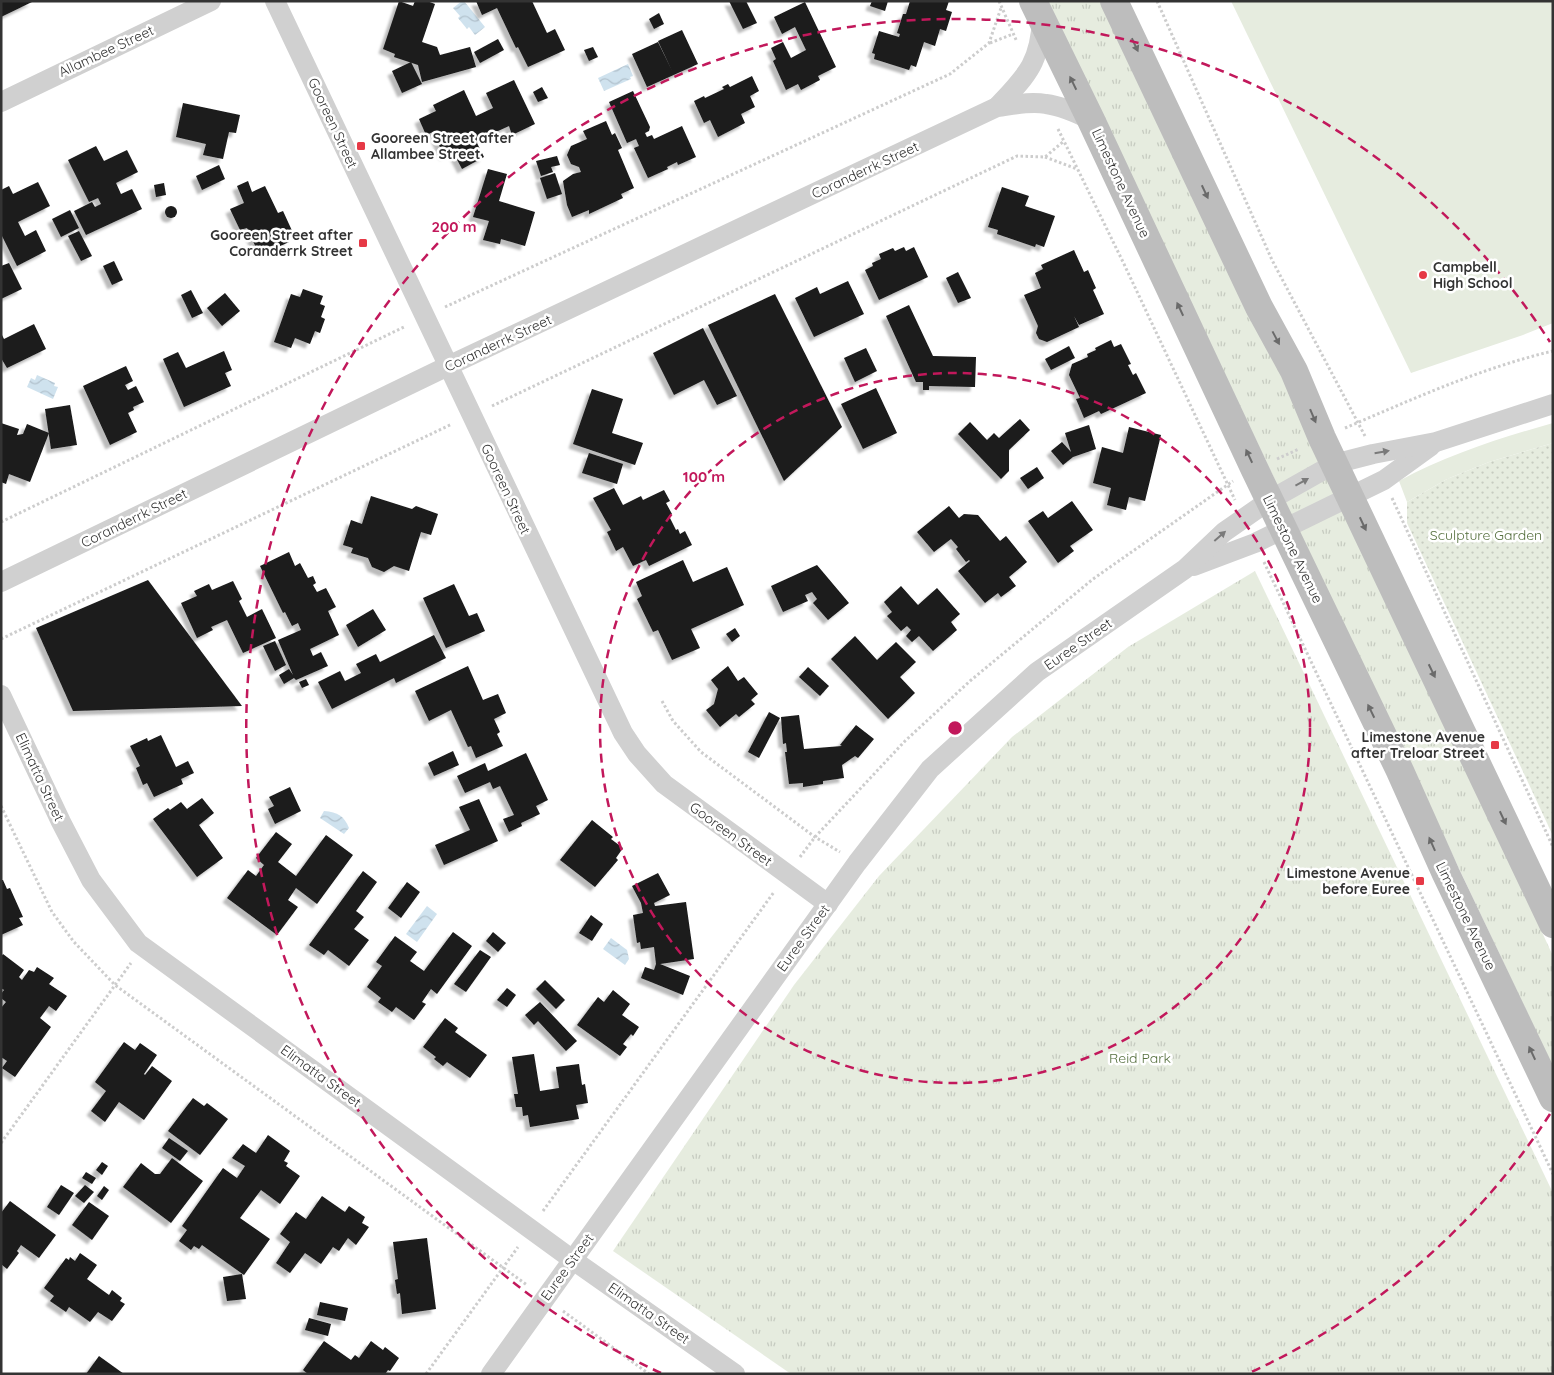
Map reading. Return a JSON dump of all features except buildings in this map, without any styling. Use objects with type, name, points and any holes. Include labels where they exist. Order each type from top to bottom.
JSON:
[{"type":"main road","points":[[1114,1],[1259,307],[1294,371],[1334,464],[1553,924]]},
{"type":"main road","name":"Limestone Avenue","points":[[1038,10],[1553,1098]]},
{"type":"street","name":"Allambee Street","points":[[1,102],[212,1]]},
{"type":"street","name":"Gooreen Street","points":[[275,1],[622,733],[637,754],[664,784],[828,904]]},
{"type":"street","name":"Coranderrk Street","points":[[998,107],[1029,71],[1039,46],[1038,10]]},
{"type":"street","name":"Coranderrk Street","points":[[1,582],[448,366],[998,107],[1045,104],[1067,110],[1091,120]]},
{"type":"street","points":[[1436,442],[1553,404]]},
{"type":"street","name":"Euree Street","points":[[491,1374],[857,863],[937,762],[1038,672],[1185,569],[1224,532],[1270,500],[1334,464],[1373,454],[1436,442]]},
{"type":"street","name":"Euree Street","points":[[1185,569],[1255,543],[1384,480],[1436,442]]},
{"type":"street","name":"Elimatta Street","points":[[1,695],[61,822],[91,880],[138,942],[530,1229],[735,1374]]},
{"type":"path","points":[[999,1],[1029,71]]},
{"type":"path","points":[[1156,1],[1272,260],[1359,422],[1373,454]]},
{"type":"path","points":[[989,43],[1002,7]]},
{"type":"path","points":[[1,522],[470,294],[950,74],[989,43],[1013,34]]},
{"type":"path","points":[[1045,104],[1244,519]]},
{"type":"path","points":[[1045,158],[1064,141]]},
{"type":"path","points":[[1,639],[1018,156],[1045,158],[1078,170]]},
{"type":"path","points":[[426,1374],[814,837],[905,741],[970,681],[1093,579],[1228,483],[1383,410],[1472,376],[1553,351]]},
{"type":"path","points":[[1384,480],[1553,847]]},
{"type":"path","points":[[1255,543],[1553,1174]]},
{"type":"path","points":[[662,701],[673,721],[701,752],[814,837],[857,863]]},
{"type":"path","points":[[1,806],[52,912],[74,942],[115,985],[649,1374]]},
{"type":"path","points":[[1,1143],[115,985]]},
{"type":"green space","points":[[1048,1],[1116,1],[1295,397],[1553,956],[1553,1067]]},
{"type":"green space","name":"Campbell High School","points":[[1231,1],[1553,1],[1553,323],[1411,373]]},
{"type":"green space","points":[[1553,423],[1553,443],[1489,462],[1447,479],[1407,502],[1399,481],[1436,463],[1474,448]]},
{"type":"green space","name":"Sculpture Garden","points":[[1553,443],[1553,836],[1407,523],[1407,502],[1447,479],[1489,462]]},
{"type":"green space","name":"Reid Park","points":[[1255,571],[1553,1193],[1553,1374],[791,1374],[613,1251],[794,985],[879,876],[1012,737],[1128,647]]},
{"type":"water","points":[[462,1],[485,27],[475,35],[458,18],[460,16],[453,8]]},
{"type":"water","points":[[628,64],[633,76],[630,77],[631,79],[604,91],[598,78]]},
{"type":"water","points":[[37,375],[55,383],[54,386],[58,387],[53,399],[27,387],[31,378],[35,380]]},
{"type":"water","points":[[324,811],[333,812],[345,820],[349,828],[344,834],[320,818]]},
{"type":"water","points":[[427,906],[437,914],[417,942],[406,934]]},
{"type":"water","points":[[611,938],[627,950],[629,959],[625,965],[603,949]]},
{"type":"place","name":"Gooreen Street after Allambee Street","points":[[361,146]]},
{"type":"place","name":"Gooreen Street after Coranderrk Street","points":[[363,243]]},
{"type":"place","name":"Campbell High School","points":[[1423,275]]},
{"type":"place","name":"Limestone Avenue after Treloar Street","points":[[1495,745]]},
{"type":"place","name":"Limestone Avenue before Euree","points":[[1420,881]]}]
